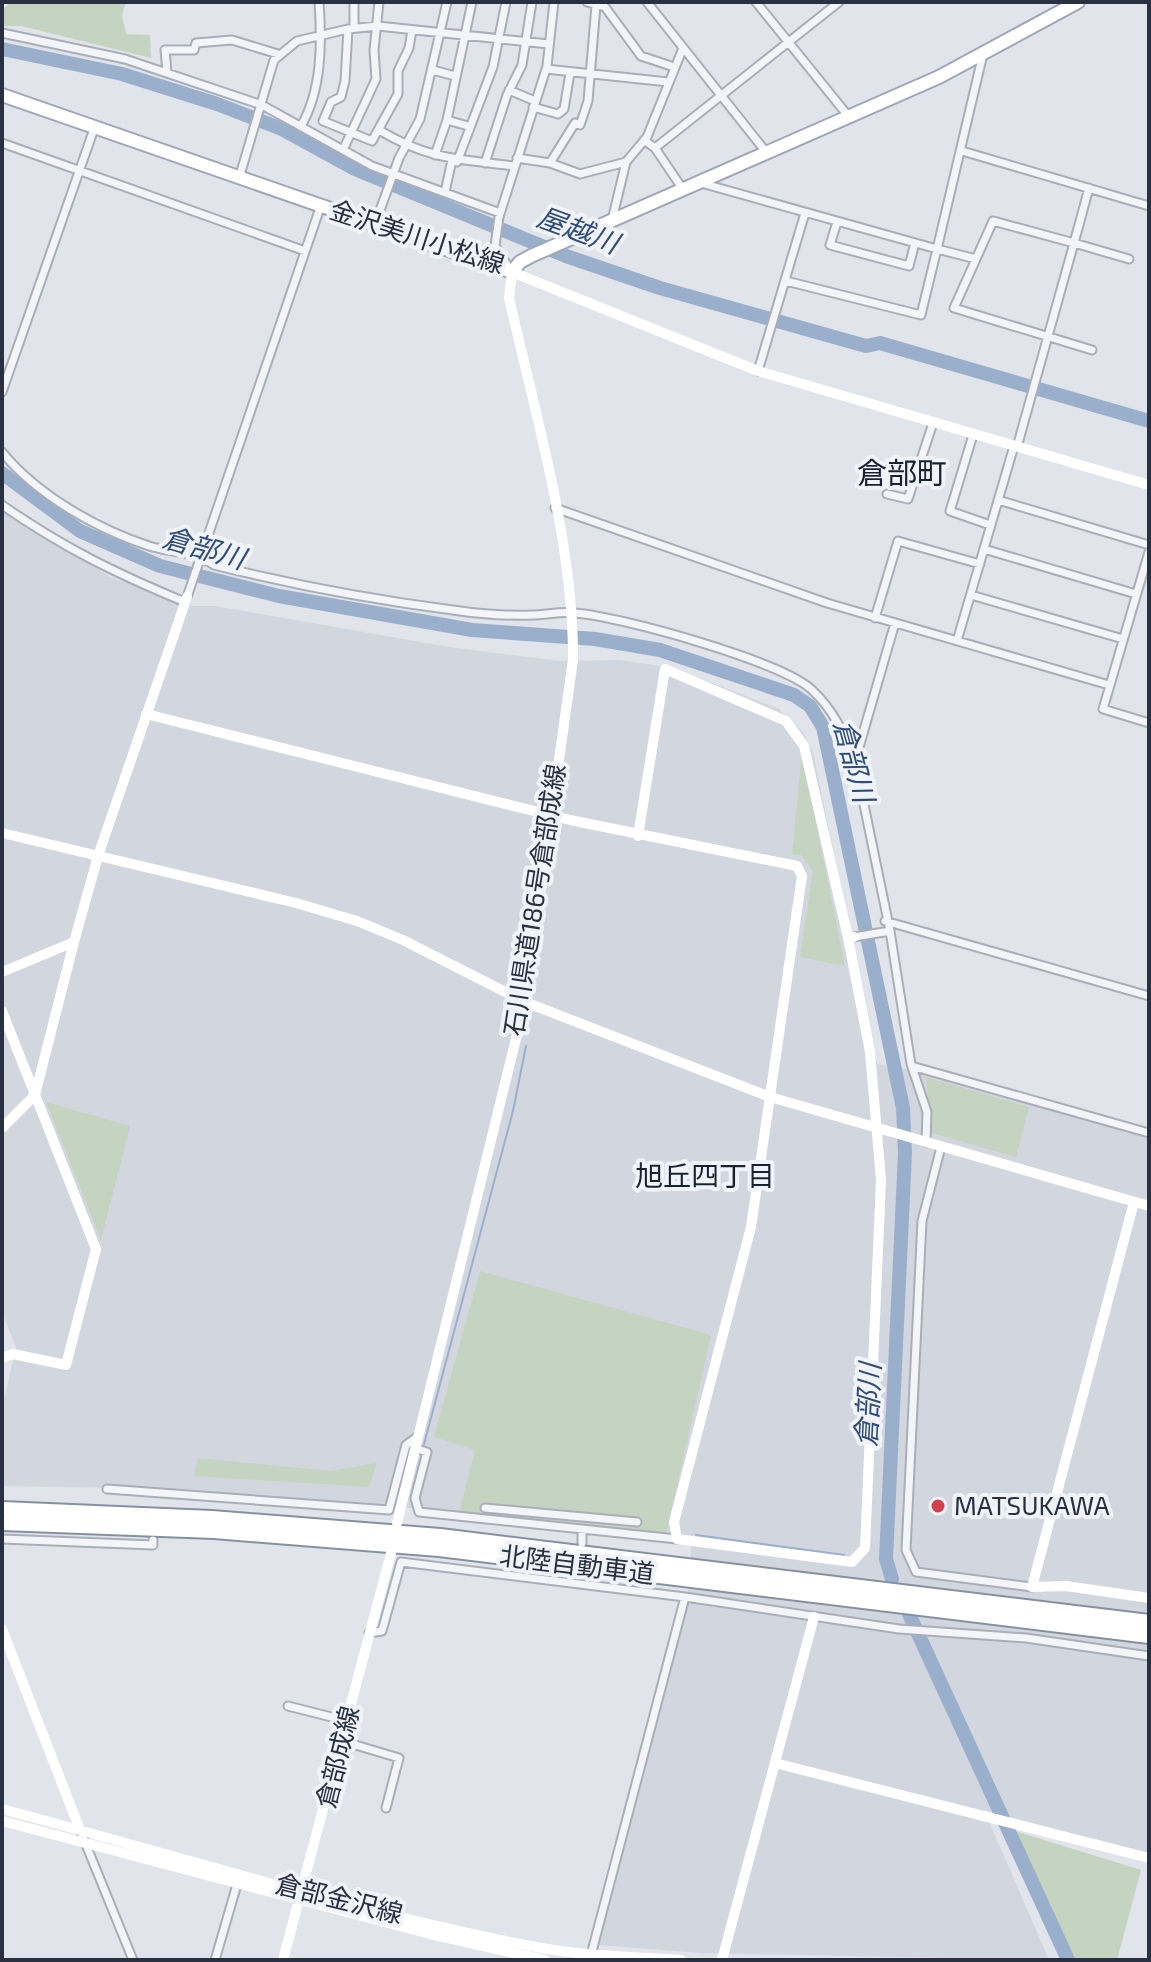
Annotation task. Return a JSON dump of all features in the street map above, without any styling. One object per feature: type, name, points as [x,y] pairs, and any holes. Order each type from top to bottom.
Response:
[{"type":"highway","name":"北陸自動車道","points":[[2,1509],[212,1518],[440,1536],[1149,1622]]},
{"type":"highway","name":"北陸自動車道","points":[[2,1523],[214,1531],[439,1549],[1149,1636]]},
{"type":"main road","name":"金沢美川小松線","points":[[2,95],[240,175],[512,272],[520,262],[531,256],[939,77],[1078,2]]},
{"type":"street","points":[[301,126],[316,90],[319,2]]},
{"type":"street","points":[[354,2],[341,97],[331,102],[323,121],[372,141],[398,94],[398,71],[409,48],[412,30]]},
{"type":"street","points":[[343,150],[376,79],[374,50],[379,2]]},
{"type":"street","points":[[375,224],[405,146],[420,119],[447,2]]},
{"type":"street","points":[[435,155],[447,120],[472,2]]},
{"type":"street","points":[[445,192],[454,161],[493,67],[506,2]]},
{"type":"street","points":[[485,163],[509,90],[522,65],[532,2]]},
{"type":"street","points":[[554,2],[546,69],[499,215],[495,238],[499,255],[512,272],[758,371],[1149,485]]},
{"type":"street","points":[[587,2],[605,7],[641,56],[674,67]]},
{"type":"street","points":[[647,2],[766,152]]},
{"type":"street","points":[[756,2],[849,117]]},
{"type":"street","points":[[655,148],[839,2]]},
{"type":"street","points":[[550,163],[575,123],[580,125],[588,101],[596,5]]},
{"type":"street","points":[[240,175],[262,106],[261,95],[278,54],[297,41],[351,28],[378,26],[466,36],[470,33],[549,44]]},
{"type":"street","points":[[2,33],[125,59],[262,106],[393,175],[445,192],[499,215]]},
{"type":"street","points":[[167,72],[165,50],[194,50],[196,43],[240,41],[278,54]]},
{"type":"street","points":[[612,220],[626,162],[644,140],[683,48]]},
{"type":"street","points":[[786,281],[921,315],[983,54]]},
{"type":"street","points":[[546,69],[588,76],[668,82]]},
{"type":"street","points":[[433,70],[455,76]]},
{"type":"street","points":[[509,90],[558,114],[564,109],[570,73]]},
{"type":"street","points":[[447,120],[468,126]]},
{"type":"street","points":[[2,392],[95,125]]},
{"type":"street","points":[[379,130],[405,146],[454,161],[550,163],[580,174],[626,162]]},
{"type":"street","points":[[644,140],[655,148],[682,188]]},
{"type":"street","points":[[2,143],[305,251]]},
{"type":"street","points":[[962,151],[1149,206]]},
{"type":"street","points":[[698,182],[976,259]]},
{"type":"street","points":[[957,641],[1089,188]]},
{"type":"street","points":[[2,1128],[35,1095],[98,856],[321,205]]},
{"type":"street","points":[[758,371],[805,213]]},
{"type":"street","points":[[1092,350],[954,308],[993,221],[1129,259]]},
{"type":"street","points":[[837,222],[830,245],[909,266],[915,243]]},
{"type":"street","name":"石川県道186号倉部成線","points":[[397,1523],[525,1002],[573,660],[573,614],[554,508],[509,298],[512,272]]},
{"type":"street","points":[[887,494],[908,499],[933,423]]},
{"type":"street","points":[[973,435],[950,511],[990,525]]},
{"type":"street","points":[[2,452],[14,467],[56,499],[118,534],[149,546],[198,557],[214,565],[450,610],[517,615],[573,614],[685,639],[784,672],[809,687],[829,707],[844,732],[855,761],[886,931],[927,1112],[922,1141]]},
{"type":"street","points":[[998,500],[1149,545]]},
{"type":"street","points":[[2,505],[61,546],[100,567],[186,599]]},
{"type":"street","points":[[554,508],[875,618],[1109,685]]},
{"type":"street","points":[[875,618],[898,541],[980,564]]},
{"type":"street","points":[[984,549],[1136,594]]},
{"type":"street","points":[[1149,552],[1103,709],[1149,723]]},
{"type":"street","points":[[971,595],[1123,639]]},
{"type":"street","points":[[855,761],[895,623]]},
{"type":"street","points":[[107,1489],[154,1497],[389,1510],[406,1445],[416,1443],[427,1452],[415,1498],[419,1512],[677,1539],[852,1562],[865,1548],[881,1180],[870,1052],[851,937],[804,746],[786,721],[665,669],[638,836]]},
{"type":"street","points":[[146,714],[638,836],[797,866],[802,876],[751,1227],[674,1522],[677,1539]]},
{"type":"street","points":[[2,833],[296,903],[357,921],[403,940],[525,1002],[770,1097],[1149,1206]]},
{"type":"street","points":[[885,921],[1149,996]]},
{"type":"street","points":[[851,937],[886,931]]},
{"type":"street","points":[[2,972],[74,942]]},
{"type":"street","points":[[2,1011],[96,1249],[66,1365],[13,1354],[2,1358]]},
{"type":"street","points":[[915,1067],[1149,1133]]},
{"type":"street","points":[[941,1147],[922,1221],[906,1550],[916,1572],[1032,1587],[1066,1586],[1122,1601],[1149,1598]]},
{"type":"street","points":[[1032,1587],[1134,1202]]},
{"type":"street","points":[[483,1499],[484,1520]]},
{"type":"street","points":[[485,1508],[637,1522]]},
{"type":"street","points":[[582,1530],[582,1543]]},
{"type":"street","points":[[2,1539],[153,1545],[153,1540]]},
{"type":"street","name":"倉部成線","points":[[283,1960],[391,1553]]},
{"type":"street","points":[[369,1633],[382,1631],[401,1562],[685,1597],[899,1629],[1026,1638],[1149,1656]]},
{"type":"street","points":[[578,1584],[579,1573]]},
{"type":"street","points":[[591,1955],[685,1597]]},
{"type":"street","points":[[722,1960],[817,1605]]},
{"type":"street","points":[[2,1629],[133,1960]]},
{"type":"street","points":[[1111,1650],[1113,1638]]},
{"type":"street","points":[[288,1706],[347,1721]]},
{"type":"street","points":[[342,1741],[399,1758],[386,1808]]},
{"type":"street","points":[[775,1763],[1148,1856]]},
{"type":"street","name":"倉部金沢線","points":[[2,1809],[239,1879]]},
{"type":"street","name":"倉部金沢線","points":[[2,1821],[302,1895],[545,1960]]},
{"type":"street","points":[[215,1960],[239,1879]]},
{"type":"street","name":"倉部金沢線","points":[[302,1895],[537,1947],[591,1955],[681,1960]]},
{"type":"shaded area","points":[[2,511],[110,577],[193,606],[215,606],[449,647],[560,661],[620,660],[674,668],[779,709],[803,732],[813,752],[877,1064],[927,1073],[1149,1137],[1149,1856],[984,1810],[1049,1960],[701,1953],[598,1945],[687,1603],[692,1536],[426,1509],[112,1488],[2,1486],[2,1409],[16,1347],[2,1312]]},
{"type":"green space","points":[[2,2],[126,2],[122,15],[126,34],[150,35],[151,58],[21,26],[2,26]]},
{"type":"green space","points":[[802,752],[845,966],[800,957],[813,870],[801,855],[792,854]]},
{"type":"green space","points":[[926,1077],[1029,1107],[1016,1157],[932,1133]]},
{"type":"green space","points":[[46,1102],[130,1126],[101,1240]]},
{"type":"green space","points":[[480,1271],[711,1335],[666,1535],[459,1513],[475,1450],[434,1437]]},
{"type":"green space","points":[[198,1458],[331,1471],[377,1463],[369,1487],[194,1476]]},
{"type":"green space","points":[[1015,1831],[1141,1870],[1117,1960],[1075,1960]]},
{"type":"waterway","name":"屋越川","points":[[2,49],[122,74],[217,104],[282,129],[355,169],[566,256],[660,288],[866,346],[880,343],[1149,421]]},
{"type":"waterway","name":"倉部川","points":[[2,473],[80,531],[160,566],[279,596],[472,630],[595,639],[660,650],[794,695],[810,706],[823,727],[903,1108],[905,1153],[886,1559],[892,1579]]},
{"type":"waterway","points":[[424,1444],[513,1111],[526,1046]]},
{"type":"waterway","points":[[696,1535],[844,1555]]},
{"type":"waterway","name":"倉部川","points":[[909,1614],[1068,1960]]},
{"type":"place","name":"MATSUKAWA","points":[[938,1506]]},
{"type":"district","name":"倉部町","points":[[902,474]]},
{"type":"district","name":"旭丘四丁目","points":[[705,1176]]}]
